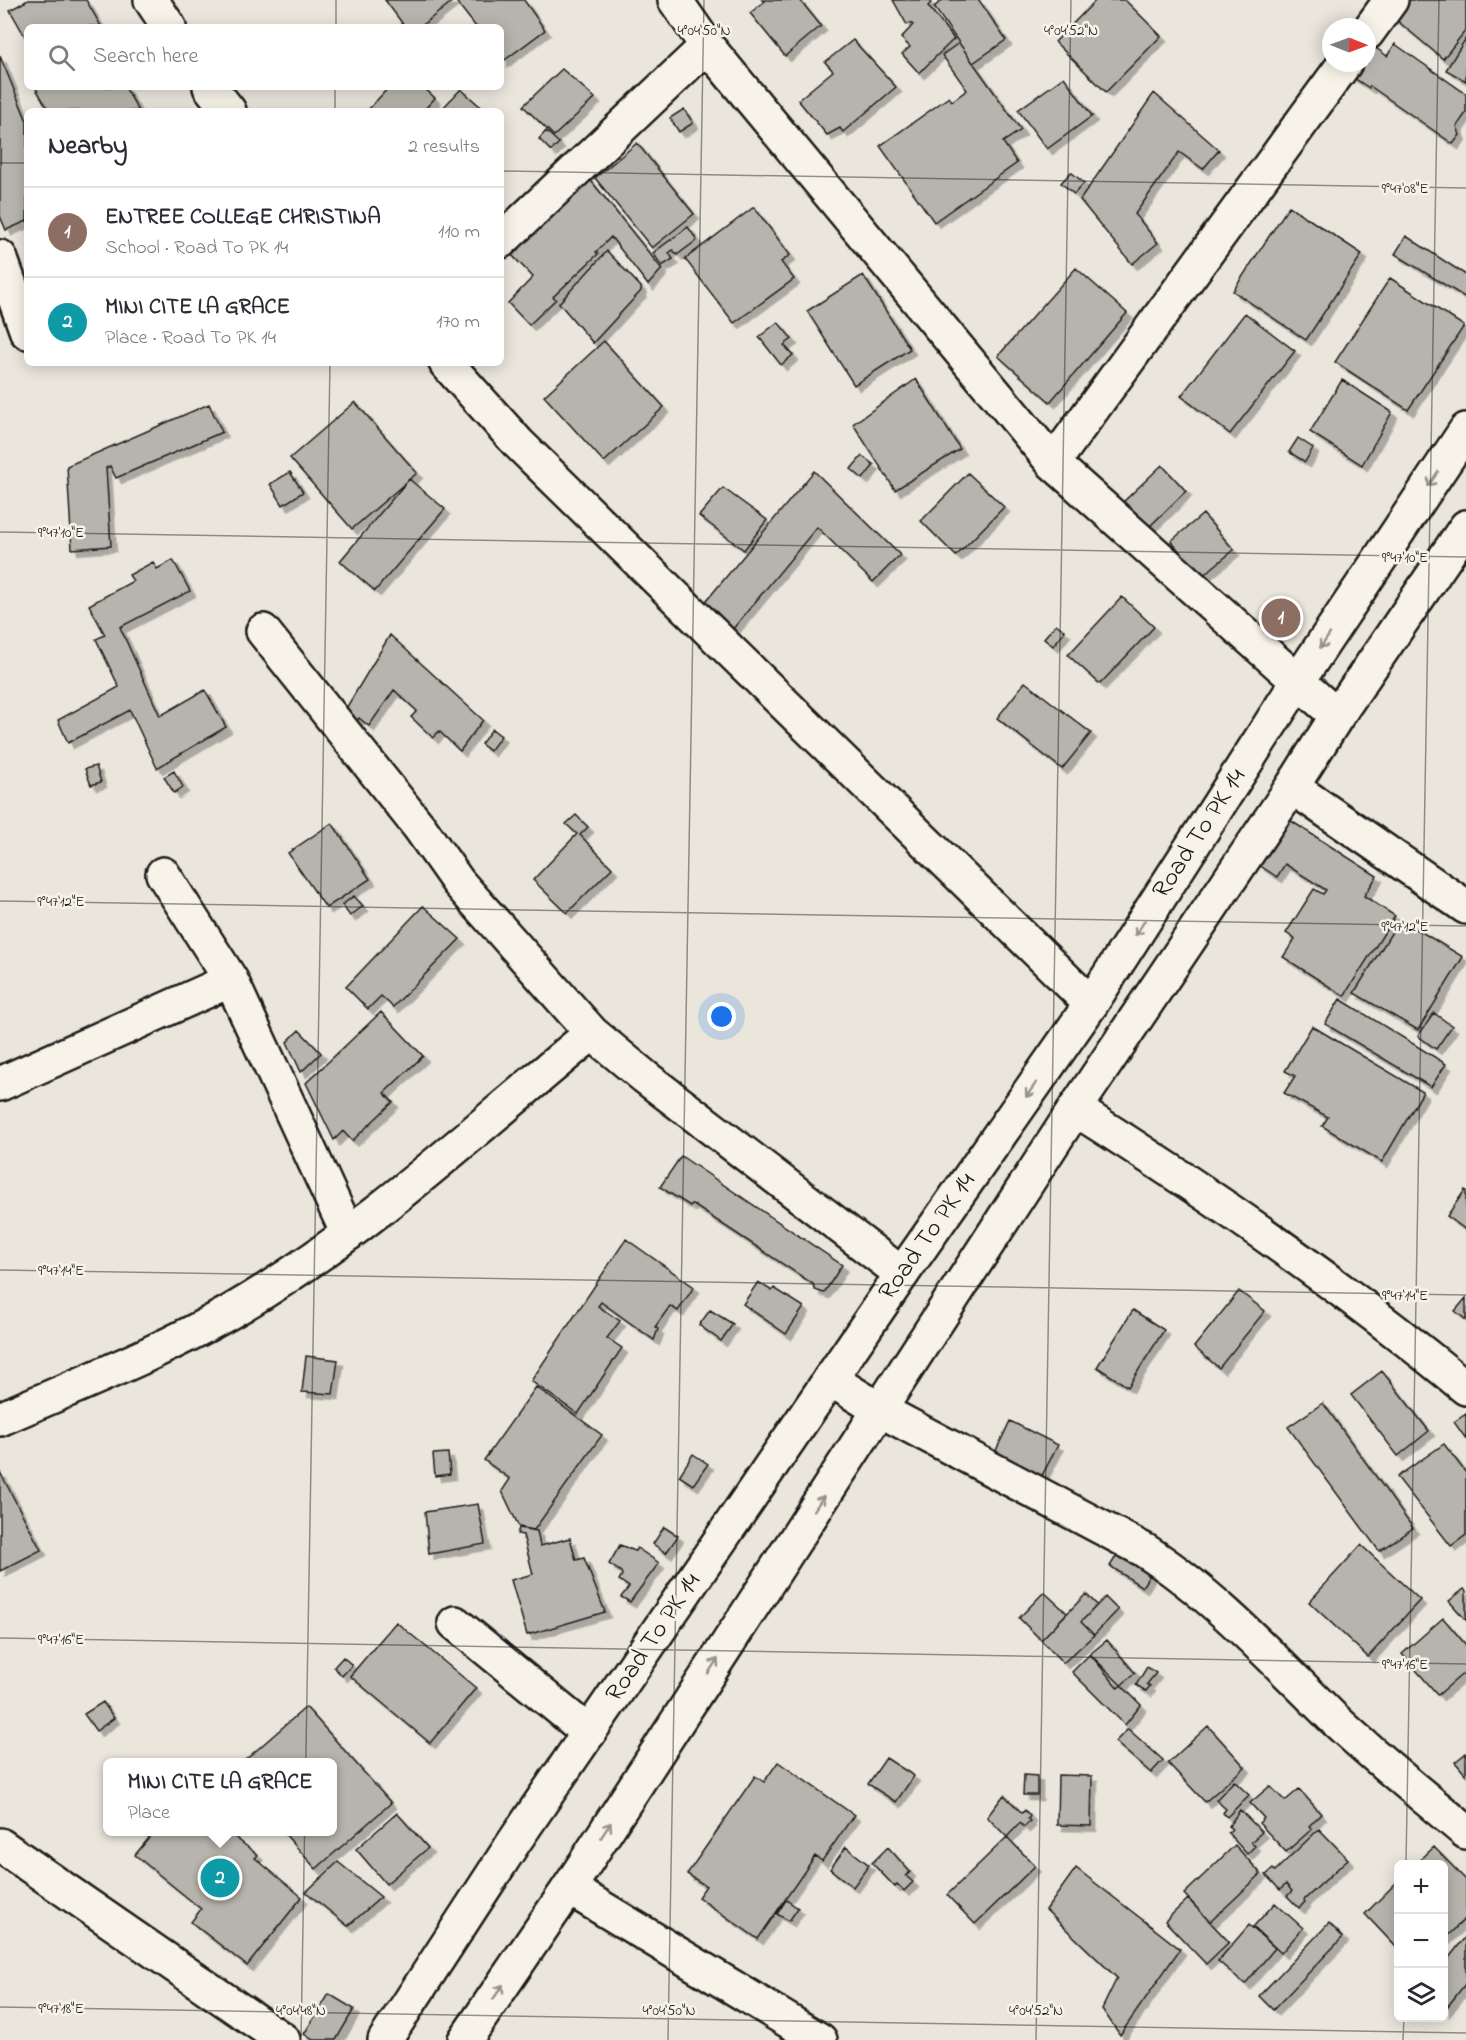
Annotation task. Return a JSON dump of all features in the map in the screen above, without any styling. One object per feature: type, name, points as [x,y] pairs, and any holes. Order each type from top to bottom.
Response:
[{"type":"street","points":[[151,0],[167,24]]},
{"type":"street","points":[[675,0],[707,46],[1053,463],[1336,716]]},
{"type":"street","points":[[1376,21],[1391,0]]},
{"type":"street","points":[[504,238],[707,46]]},
{"type":"street","points":[[1053,463],[1338,72]]},
{"type":"street","points":[[212,90],[227,108]]},
{"type":"street","points":[[0,257],[24,324]]},
{"type":"street","points":[[449,366],[518,443],[1091,1004]]},
{"type":"street","name":"Road To PK 14","points":[[385,2040],[514,1842],[902,1275],[1091,1004],[1298,681],[1466,430]]},
{"type":"street","name":"Road To PK 14","points":[[465,2040],[569,1888],[1075,1109],[1292,787],[1336,716],[1466,527]]},
{"type":"street","points":[[263,631],[420,828],[458,882],[592,1033],[645,1077],[902,1275]]},
{"type":"street","points":[[1292,787],[1466,907]]},
{"type":"street","points":[[163,874],[231,980],[348,1234]]},
{"type":"street","points":[[0,1084],[231,980]]},
{"type":"street","points":[[0,1419],[166,1347],[232,1311],[348,1234],[592,1033]]},
{"type":"street","points":[[1075,1109],[1159,1161],[1289,1252],[1466,1388]]},
{"type":"street","points":[[830,1380],[880,1410],[1165,1563],[1249,1635],[1334,1718],[1466,1832]]},
{"type":"street","points":[[455,1623],[589,1733]]},
{"type":"street","points":[[0,1845],[283,2040]]},
{"type":"street","points":[[569,1888],[820,2040]]},
{"type":"building","points":[[28,0],[86,0],[100,24],[24,24],[24,35],[10,10]]},
{"type":"building","points":[[385,0],[454,0],[424,24],[403,24]]},
{"type":"building","points":[[455,0],[524,0],[545,30],[504,61],[504,24],[474,24]]},
{"type":"building","points":[[762,0],[800,0],[821,26],[785,56],[750,13],[764,2]]},
{"type":"building","points":[[893,0],[929,0],[931,3],[928,6],[954,39],[919,73],[902,54],[910,47],[901,38],[913,25],[910,23],[907,25]]},
{"type":"building","points":[[943,0],[979,0],[1006,40],[973,63],[934,7]]},
{"type":"building","points":[[1096,0],[1125,0],[1161,36],[1106,92],[1055,42]]},
{"type":"building","points":[[1401,0],[1466,0],[1466,30],[1443,59],[1389,14]]},
{"type":"building","points":[[1466,38],[1466,81],[1446,70]]},
{"type":"building","points":[[853,40],[896,87],[843,132],[840,128],[827,135],[798,100],[833,71],[825,62]]},
{"type":"building","points":[[959,43],[1021,130],[1003,142],[1017,163],[934,222],[880,146],[949,97],[952,101],[967,90],[942,55]]},
{"type":"building","points":[[1395,44],[1466,94],[1466,113],[1457,126],[1460,135],[1453,144],[1370,86],[1369,88],[1351,76],[1354,72],[1376,72],[1376,48],[1387,56]]},
{"type":"building","points":[[0,56],[24,114],[24,222],[6,230],[0,216]]},
{"type":"building","points":[[562,69],[595,98],[554,136],[523,106]]},
{"type":"building","points":[[1064,77],[1092,116],[1047,149],[1018,110]]},
{"type":"building","points":[[37,90],[127,90],[137,108],[47,108]]},
{"type":"building","points":[[386,90],[426,90],[435,98],[426,108],[370,108]]},
{"type":"building","points":[[462,90],[482,108],[443,108]]},
{"type":"building","points":[[1154,93],[1219,150],[1203,169],[1179,152],[1135,214],[1158,243],[1132,264],[1080,200]]},
{"type":"building","points":[[684,109],[693,123],[679,132],[670,118]]},
{"type":"building","points":[[546,131],[559,143],[551,151],[539,139]]},
{"type":"building","points":[[637,143],[694,214],[652,248],[595,178]]},
{"type":"building","points":[[1071,172],[1084,183],[1074,194],[1061,183]]},
{"type":"building","points":[[588,177],[662,269],[648,285],[611,237],[596,252],[598,254],[553,297],[556,299],[529,325],[508,303],[533,277],[509,252]]},
{"type":"building","points":[[1289,206],[1362,254],[1306,340],[1233,291]]},
{"type":"building","points":[[754,207],[790,255],[781,262],[794,279],[734,323],[685,259]]},
{"type":"building","points":[[688,227],[697,240],[677,255],[673,250],[669,253],[673,259],[662,266],[653,253]]},
{"type":"building","points":[[1406,236],[1466,275],[1466,298],[1395,254]]},
{"type":"building","points":[[607,251],[641,287],[641,291],[593,343],[559,303]]},
{"type":"building","points":[[1076,268],[1127,313],[1050,402],[998,356]]},
{"type":"building","points":[[863,275],[910,349],[854,385],[807,311]]},
{"type":"building","points":[[1390,278],[1464,326],[1408,410],[1335,362]]},
{"type":"building","points":[[1245,313],[1295,351],[1230,434],[1181,396]]},
{"type":"building","points":[[778,322],[792,339],[784,345],[793,355],[781,365],[759,337]]},
{"type":"building","points":[[604,341],[664,407],[604,462],[544,396]]},
{"type":"building","points":[[916,379],[960,449],[895,490],[853,424]]},
{"type":"building","points":[[1342,380],[1392,412],[1362,465],[1310,432]]},
{"type":"building","points":[[355,402],[417,473],[352,529],[290,458]]},
{"type":"building","points":[[209,404],[222,432],[116,478],[110,466],[106,468],[111,546],[72,549],[67,466]]},
{"type":"building","points":[[1298,438],[1313,448],[1305,462],[1289,452]]},
{"type":"building","points":[[862,456],[874,465],[863,479],[851,469]]},
{"type":"building","points":[[1162,465],[1186,491],[1149,527],[1121,504]]},
{"type":"building","points":[[814,471],[900,555],[873,582],[817,527],[732,630],[702,606]]},
{"type":"building","points":[[290,472],[303,492],[283,505],[270,484]]},
{"type":"building","points":[[968,473],[1004,507],[956,556],[921,521]]},
{"type":"building","points":[[409,479],[445,509],[375,591],[340,561]]},
{"type":"building","points":[[723,488],[767,520],[744,550],[699,516]]},
{"type":"building","points":[[1203,514],[1234,550],[1201,577],[1171,541]]},
{"type":"building","points":[[173,560],[190,591],[120,627],[160,716],[205,690],[226,727],[157,768],[130,710],[68,743],[58,720],[119,687],[96,639],[105,635],[89,605],[133,581],[129,575],[153,562],[157,569]]},
{"type":"building","points":[[1122,597],[1154,627],[1100,684],[1068,655]]},
{"type":"building","points":[[1056,624],[1065,631],[1053,646],[1044,638]]},
{"type":"building","points":[[390,635],[483,720],[460,751],[439,731],[433,738],[411,717],[417,711],[394,690],[369,726],[359,718],[355,723],[347,718],[350,714],[345,710]]},
{"type":"building","points":[[1025,682],[1091,733],[1062,769],[997,718]]},
{"type":"building","points":[[492,729],[501,736],[490,751],[481,744]]},
{"type":"building","points":[[96,766],[101,782],[91,785],[85,769]]},
{"type":"building","points":[[174,771],[183,787],[174,793],[164,777]]},
{"type":"building","points":[[576,815],[588,827],[580,835],[612,868],[567,913],[533,880],[577,834],[566,824]]},
{"type":"building","points":[[1288,819],[1377,876],[1364,896],[1395,916],[1344,996],[1283,957],[1295,939],[1286,933],[1314,889],[1323,894],[1326,890],[1285,864],[1277,877],[1259,865]]},
{"type":"building","points":[[332,823],[370,879],[326,908],[288,853]]},
{"type":"building","points":[[354,896],[363,906],[350,916],[342,905]]},
{"type":"building","points":[[423,906],[460,939],[393,1007],[381,996],[368,1009],[346,987]]},
{"type":"building","points":[[1400,919],[1463,957],[1418,1030],[1354,993]]},
{"type":"building","points":[[1340,999],[1446,1064],[1431,1087],[1325,1024]]},
{"type":"building","points":[[381,1012],[423,1056],[384,1093],[393,1102],[352,1141],[343,1131],[334,1140],[306,1083]]},
{"type":"building","points":[[1434,1013],[1452,1026],[1436,1049],[1418,1036]]},
{"type":"building","points":[[1312,1026],[1423,1092],[1382,1162],[1322,1126],[1328,1117],[1284,1093],[1295,1076],[1285,1071]]},
{"type":"building","points":[[299,1030],[321,1053],[301,1072],[287,1042]]},
{"type":"building","points":[[681,1156],[842,1265],[824,1293],[815,1290],[813,1284],[692,1204],[690,1206],[660,1187]]},
{"type":"building","points":[[1466,1191],[1466,1230],[1447,1216]]},
{"type":"building","points":[[626,1239],[694,1287],[678,1311],[670,1306],[655,1327],[658,1329],[654,1340],[601,1302],[598,1306],[620,1321],[607,1338],[622,1348],[578,1414],[531,1381]]},
{"type":"building","points":[[758,1282],[772,1291],[774,1288],[804,1307],[786,1334],[743,1304]]},
{"type":"building","points":[[1239,1291],[1265,1311],[1219,1368],[1194,1347]]},
{"type":"building","points":[[1466,1298],[1466,1320],[1455,1311]]},
{"type":"building","points":[[710,1310],[733,1324],[721,1341],[699,1325]]},
{"type":"building","points":[[1133,1310],[1164,1330],[1128,1387],[1097,1367]]},
{"type":"building","points":[[306,1356],[338,1360],[333,1394],[302,1392]]},
{"type":"building","points":[[1382,1371],[1429,1431],[1398,1456],[1351,1395]]},
{"type":"building","points":[[536,1387],[602,1435],[534,1530],[519,1527],[502,1491],[510,1479],[484,1460]]},
{"type":"building","points":[[1323,1403],[1413,1528],[1379,1551],[1288,1427]]},
{"type":"building","points":[[1466,1414],[1466,1439],[1454,1422]]},
{"type":"building","points":[[1010,1421],[1058,1445],[1039,1481],[992,1459]]},
{"type":"building","points":[[1444,1444],[1466,1473],[1466,1535],[1451,1546],[1397,1477]]},
{"type":"building","points":[[448,1453],[450,1474],[435,1476],[433,1454]]},
{"type":"building","points":[[693,1454],[708,1464],[693,1485],[679,1476]]},
{"type":"building","points":[[0,1472],[41,1550],[0,1571]]},
{"type":"building","points":[[478,1504],[485,1544],[429,1554],[425,1512]]},
{"type":"building","points":[[664,1527],[678,1536],[666,1553],[653,1544]]},
{"type":"building","points":[[519,1528],[537,1531],[540,1546],[570,1538],[576,1560],[584,1558],[605,1612],[527,1635],[511,1580],[533,1574],[523,1535],[517,1534]]},
{"type":"building","points":[[620,1545],[635,1551],[637,1548],[659,1563],[630,1602],[621,1597],[629,1587],[619,1580],[621,1572],[609,1564]]},
{"type":"building","points":[[1361,1545],[1420,1600],[1368,1657],[1309,1602]]},
{"type":"building","points":[[1121,1549],[1153,1570],[1142,1587],[1110,1566]]},
{"type":"building","points":[[1464,1589],[1466,1591],[1466,1620],[1449,1601]]},
{"type":"building","points":[[1044,1592],[1067,1613],[1041,1640],[1019,1618]]},
{"type":"building","points":[[1086,1594],[1097,1605],[1081,1622],[1094,1635],[1063,1663],[1041,1640]]},
{"type":"building","points":[[1105,1597],[1118,1610],[1094,1635],[1081,1622]]},
{"type":"building","points":[[1443,1618],[1466,1645],[1466,1671],[1438,1695],[1402,1654]]},
{"type":"building","points":[[396,1622],[476,1688],[430,1743],[350,1676]]},
{"type":"building","points":[[1107,1640],[1135,1673],[1118,1688],[1090,1654]]},
{"type":"building","points":[[1090,1654],[1141,1705],[1125,1725],[1072,1672]]},
{"type":"building","points":[[343,1657],[352,1665],[342,1676],[334,1667]]},
{"type":"building","points":[[1147,1667],[1156,1673],[1147,1684],[1150,1686],[1146,1691],[1136,1685]]},
{"type":"building","points":[[103,1702],[114,1718],[96,1731],[84,1714]]},
{"type":"building","points":[[306,1707],[391,1803],[316,1869],[287,1836],[337,1836],[337,1758],[248,1758]]},
{"type":"building","points":[[1208,1726],[1245,1767],[1205,1802],[1168,1763]]},
{"type":"building","points":[[1128,1729],[1163,1760],[1151,1773],[1115,1742]]},
{"type":"building","points":[[1466,1753],[1466,1775],[1455,1762]]},
{"type":"building","points":[[886,1758],[914,1776],[896,1802],[868,1784]]},
{"type":"building","points":[[778,1762],[854,1815],[822,1861],[815,1856],[758,1939],[698,1897],[706,1886],[687,1874],[755,1776],[764,1782]]},
{"type":"building","points":[[1024,1775],[1037,1776],[1037,1795],[1023,1795]]},
{"type":"building","points":[[1058,1775],[1092,1776],[1091,1826],[1057,1825]]},
{"type":"building","points":[[1234,1781],[1249,1795],[1227,1817],[1223,1813],[1226,1809],[1216,1800]]},
{"type":"building","points":[[1270,1786],[1285,1801],[1299,1789],[1321,1814],[1309,1826],[1312,1829],[1286,1852],[1259,1823],[1264,1818],[1250,1803]]},
{"type":"building","points":[[1004,1795],[1022,1813],[1025,1810],[1030,1816],[1028,1819],[1030,1821],[1024,1827],[1020,1823],[1007,1837],[987,1817]]},
{"type":"building","points":[[1240,1810],[1262,1832],[1251,1842],[1255,1846],[1247,1854],[1228,1833],[1232,1829],[1229,1826]]},
{"type":"building","points":[[397,1813],[428,1848],[386,1884],[356,1849]]},
{"type":"building","points":[[1319,1829],[1348,1859],[1304,1900],[1305,1902],[1299,1908],[1287,1896],[1292,1891],[1286,1884],[1280,1890],[1266,1875],[1273,1869],[1275,1871]]},
{"type":"building","points":[[151,1836],[233,1836],[258,1855],[255,1858],[302,1897],[247,1966],[191,1922],[201,1909],[135,1855]]},
{"type":"building","points":[[1007,1837],[1035,1866],[975,1924],[947,1895]]},
{"type":"building","points":[[1235,1845],[1261,1874],[1210,1922],[1184,1894]]},
{"type":"building","points":[[846,1847],[869,1865],[853,1887],[830,1869]]},
{"type":"building","points":[[888,1847],[910,1872],[906,1876],[913,1882],[904,1891],[897,1884],[895,1887],[872,1863]]},
{"type":"building","points":[[1434,1847],[1447,1860],[1420,1860]]},
{"type":"building","points":[[1448,1861],[1466,1880],[1466,1918],[1448,1935]]},
{"type":"building","points":[[338,1862],[381,1897],[348,1926],[306,1892]]},
{"type":"building","points":[[1076,1868],[1180,1949],[1120,2035],[1102,2009],[1117,1978],[1046,1910]]},
{"type":"building","points":[[1394,1885],[1394,1945],[1365,1914]]},
{"type":"building","points":[[1188,1899],[1229,1942],[1206,1964],[1165,1921]]},
{"type":"building","points":[[786,1900],[798,1908],[789,1921],[777,1914]]},
{"type":"building","points":[[1275,1903],[1303,1928],[1281,1953],[1253,1927]]},
{"type":"building","points":[[1329,1923],[1343,1937],[1273,2010],[1259,1996]]},
{"type":"building","points":[[1249,1925],[1275,1948],[1245,1984],[1218,1961]]},
{"type":"building","points":[[1466,1936],[1466,1983],[1448,2006],[1448,1968],[1448,1959]]},
{"type":"building","points":[[329,1994],[354,2009],[336,2040],[313,2040],[304,2034]]},
{"type":"place","name":"ENTREE COLLEGE CHRISTINA","points":[[1281,618]]},
{"type":"place","name":"MINI CITE LA GRACE","points":[[220,1878]]}]
